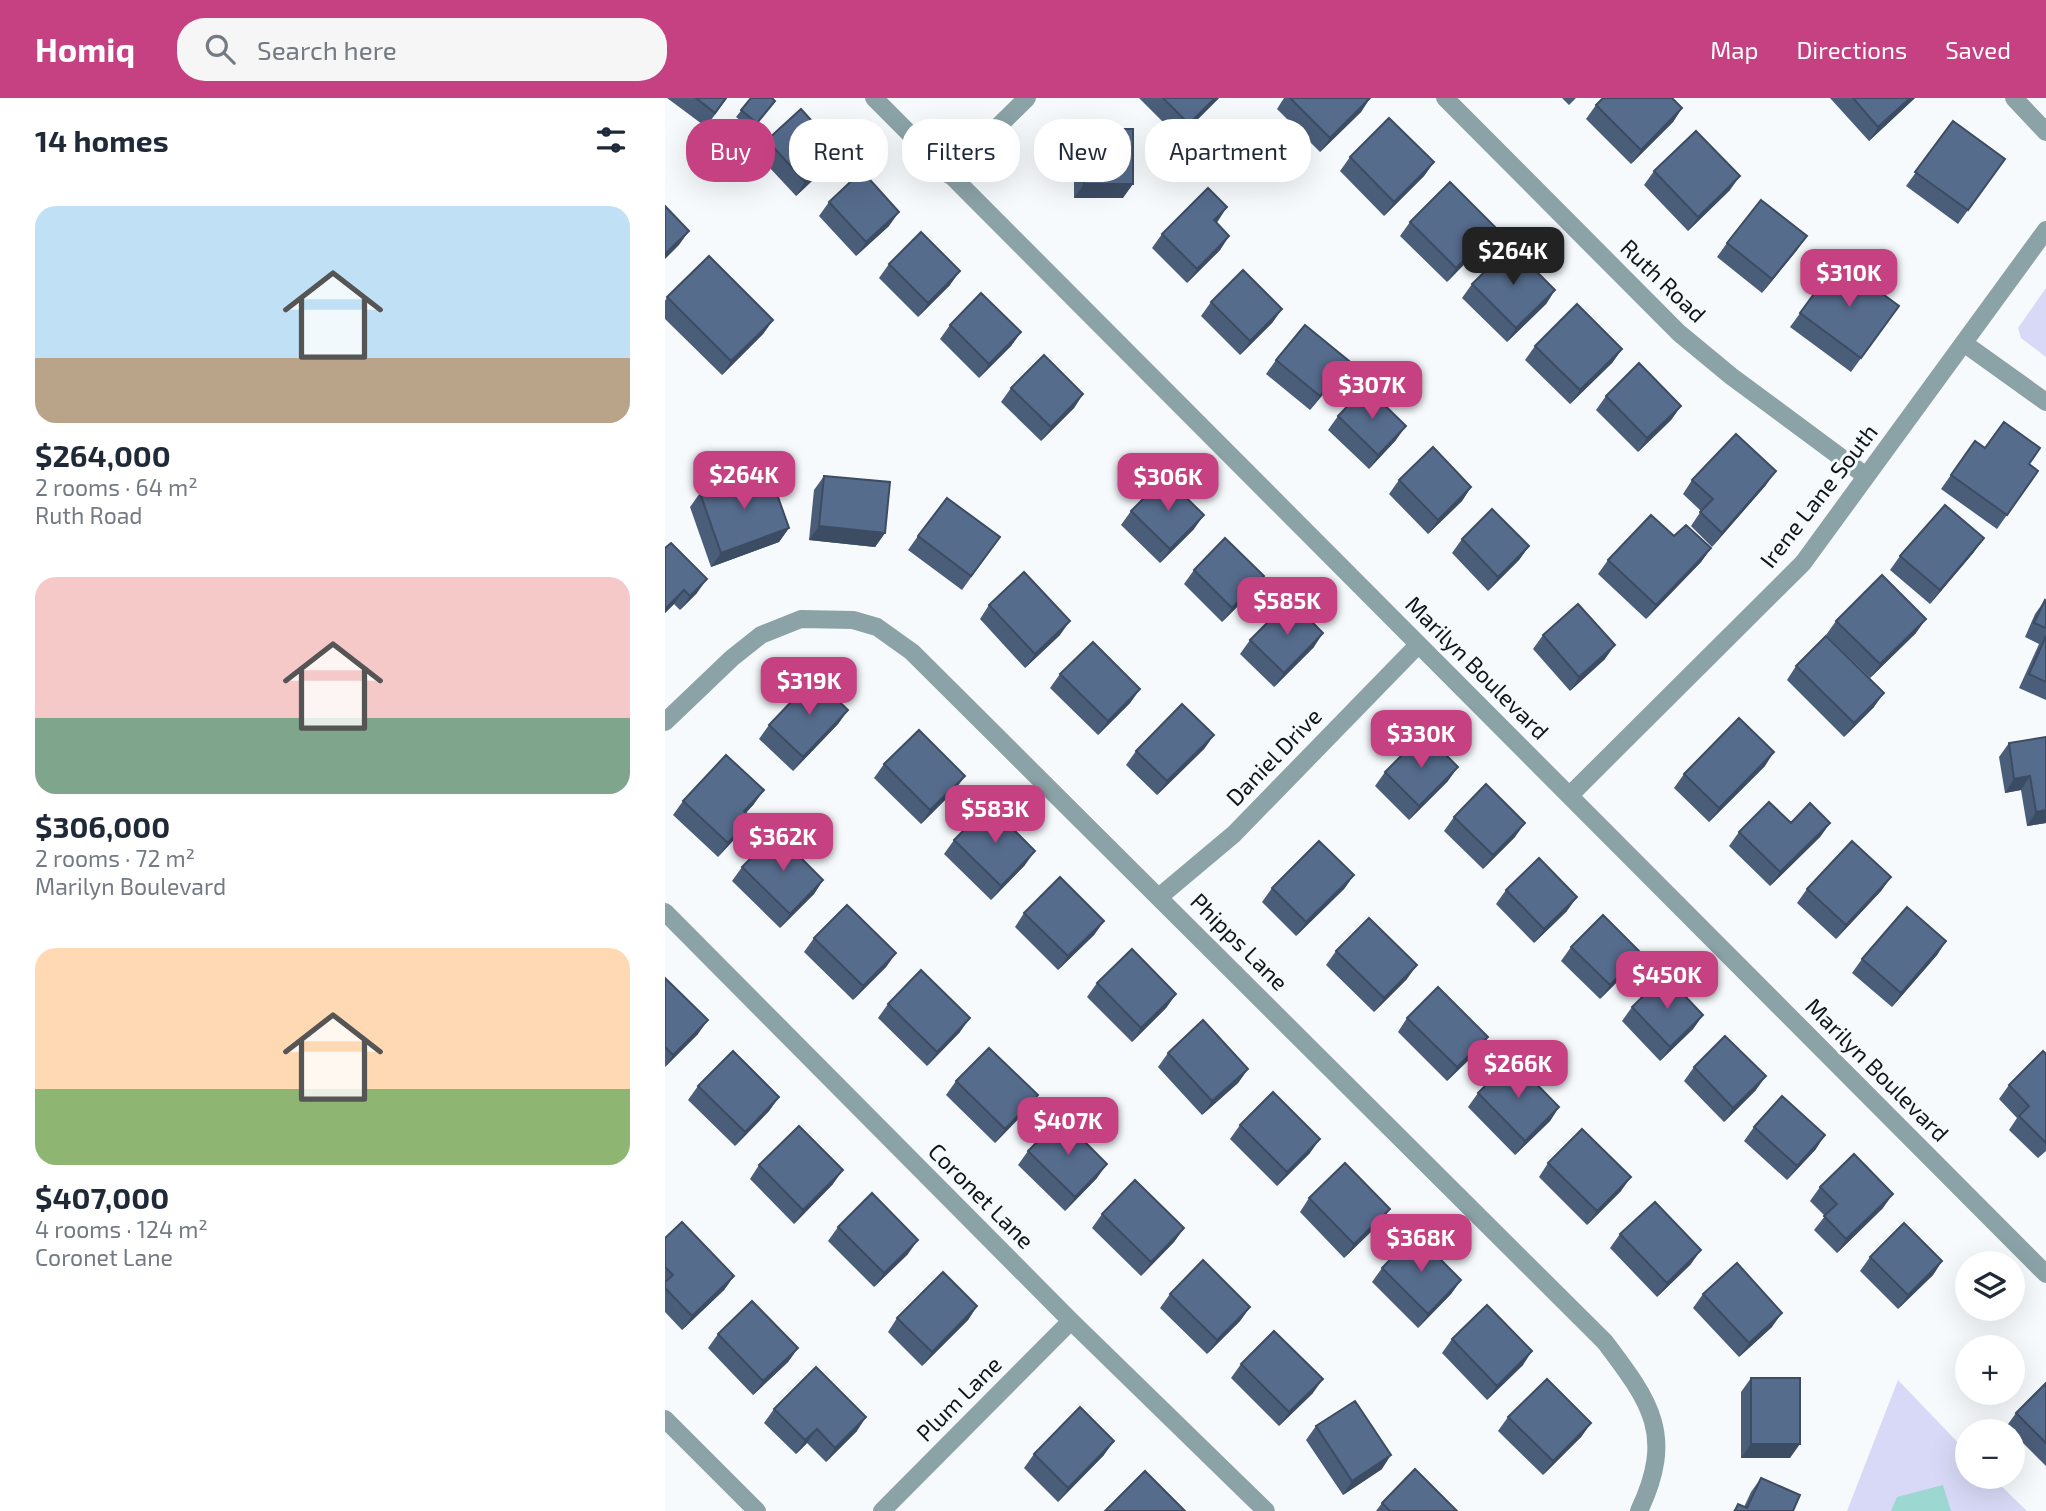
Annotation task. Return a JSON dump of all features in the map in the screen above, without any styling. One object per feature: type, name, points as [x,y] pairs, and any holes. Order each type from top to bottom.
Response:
[{"type":"street","name":"Marilyn Boulevard","points":[[874,98],[902,127]]},
{"type":"street","points":[[1006,119],[1027,98]]},
{"type":"street","name":"Ruth Road","points":[[1445,98],[1679,333],[1731,376],[1866,477]]},
{"type":"street","points":[[2014,98],[2046,132]]},
{"type":"street","name":"Marilyn Boulevard","points":[[956,182],[2046,1274]]},
{"type":"street","name":"Irene Lane South","points":[[1570,795],[1803,564],[2046,230]]},
{"type":"street","points":[[1965,344],[2046,402]]},
{"type":"street","name":"Phipps Lane","points":[[665,722],[731,658],[761,635],[801,620],[853,620],[877,627],[912,652],[1605,1342],[1640,1390],[1656,1430],[1657,1459],[1653,1482],[1639,1511]]},
{"type":"street","name":"Daniel Drive","points":[[1159,897],[1234,834],[1418,645]]},
{"type":"street","name":"Coronet Lane","points":[[665,912],[1071,1321],[1266,1511]]},
{"type":"street","name":"Plum Lane","points":[[882,1511],[1071,1321]]},
{"type":"street","points":[[665,1419],[757,1511]]},
{"type":"shaded area","points":[[2046,288],[2046,357],[2021,338],[2018,328]]},
{"type":"shaded area","points":[[1898,1380],[1955,1439],[1955,1489],[2004,1489],[2027,1511],[1847,1511]]},
{"type":"shaded area","points":[[1943,1485],[1951,1511],[1891,1511],[1897,1497]]},
{"type":"building","points":[[696,98],[726,98],[715,113]]},
{"type":"building","points":[[751,98],[772,98],[775,101],[760,119],[752,119],[741,110]]},
{"type":"building","points":[[1163,98],[1215,98],[1194,119],[1184,119]]},
{"type":"building","points":[[1290,98],[1370,98],[1330,138]]},
{"type":"building","points":[[1603,98],[1672,98],[1682,108],[1641,150],[1596,105]]},
{"type":"building","points":[[1853,98],[1910,98],[1878,127]]},
{"type":"building","points":[[801,109],[810,119],[790,119]]},
{"type":"building","points":[[1389,118],[1434,162],[1394,202],[1350,157]]},
{"type":"building","points":[[789,120],[789,164],[775,149],[775,133]]},
{"type":"building","points":[[1953,121],[2005,159],[1968,210],[1915,172]]},
{"type":"building","points":[[1133,129],[1133,184],[1084,184],[1131,182]]},
{"type":"building","points":[[1696,131],[1740,176],[1698,217],[1654,171]]},
{"type":"building","points":[[850,182],[872,182],[899,212],[866,242],[829,202]]},
{"type":"building","points":[[1450,182],[1496,228],[1456,268],[1410,222]]},
{"type":"building","points":[[1208,188],[1227,207],[1214,220],[1229,236],[1197,269],[1162,234]]},
{"type":"building","points":[[1761,200],[1807,236],[1772,279],[1727,243]]},
{"type":"building","points":[[665,206],[689,231],[665,254]]},
{"type":"building","points":[[921,232],[960,271],[928,303],[889,264]]},
{"type":"building","points":[[1511,246],[1555,290],[1516,328],[1472,284]]},
{"type":"building","points":[[709,256],[773,320],[731,361],[667,297]]},
{"type":"building","points":[[1838,261],[1899,306],[1861,358],[1800,313]]},
{"type":"building","points":[[1243,270],[1282,309],[1250,341],[1211,302]]},
{"type":"building","points":[[981,293],[1021,332],[989,364],[950,325]]},
{"type":"building","points":[[1577,304],[1622,349],[1580,390],[1535,346]]},
{"type":"building","points":[[1305,325],[1349,361],[1320,396],[1276,360]]},
{"type":"building","points":[[1044,355],[1083,394],[1051,427],[1011,388]]},
{"type":"building","points":[[1639,363],[1681,406],[1647,438],[1606,396]]},
{"type":"building","points":[[1366,387],[1406,426],[1378,455],[1338,416]]},
{"type":"building","points":[[2004,422],[2040,448],[2029,464],[2038,471],[2007,515],[1951,475],[1975,441],[1985,448]]},
{"type":"building","points":[[1736,434],[1776,471],[1722,533],[1700,512],[1713,499],[1692,480]]},
{"type":"building","points":[[1433,447],[1471,487],[1438,520],[1399,480]]},
{"type":"building","points":[[768,469],[789,528],[721,553],[700,493]]},
{"type":"building","points":[[824,476],[890,482],[885,533],[819,526]]},
{"type":"building","points":[[1165,477],[1204,515],[1170,549],[1131,511]]},
{"type":"building","points":[[947,498],[1000,537],[971,576],[918,536]]},
{"type":"building","points":[[1945,505],[1984,538],[1940,590],[1900,556]]},
{"type":"building","points":[[1492,509],[1529,546],[1498,577],[1462,539]]},
{"type":"building","points":[[1651,515],[1674,536],[1686,525],[1711,548],[1656,605],[1608,560]]},
{"type":"building","points":[[1225,538],[1264,576],[1232,608],[1194,570]]},
{"type":"building","points":[[671,543],[707,579],[690,596],[684,590],[665,609],[665,548]]},
{"type":"building","points":[[1024,572],[1070,621],[1035,654],[989,605]]},
{"type":"building","points":[[1882,575],[1926,619],[1880,664],[1836,621]]},
{"type":"building","points":[[1290,600],[1323,633],[1284,673],[1250,640]]},
{"type":"building","points":[[2046,601],[2046,628],[2034,623]]},
{"type":"building","points":[[1578,604],[1615,645],[1579,677],[1543,635]]},
{"type":"building","points":[[1826,636],[1884,693],[1854,723],[1796,666]]},
{"type":"building","points":[[2046,636],[2046,682],[2029,674]]},
{"type":"building","points":[[1093,642],[1140,689],[1108,721],[1060,674]]},
{"type":"building","points":[[814,678],[848,710],[803,757],[769,725]]},
{"type":"building","points":[[1182,704],[1214,735],[1167,781],[1136,751]]},
{"type":"building","points":[[1739,718],[1774,752],[1719,808],[1684,774]]},
{"type":"building","points":[[919,730],[965,776],[930,810],[884,764]]},
{"type":"building","points":[[1424,733],[1458,767],[1419,806],[1385,772]]},
{"type":"building","points":[[2046,737],[2046,810],[2036,812],[2030,776],[2014,779],[2009,743]]},
{"type":"building","points":[[726,755],[764,790],[744,811],[751,818],[728,843],[683,801]]},
{"type":"building","points":[[1486,784],[1525,823],[1493,855],[1454,817]]},
{"type":"building","points":[[1769,802],[1791,823],[1810,803],[1830,823],[1780,872],[1739,832]]},
{"type":"building","points":[[989,805],[1035,851],[1001,886],[954,840]]},
{"type":"building","points":[[776,833],[823,880],[790,914],[742,867]]},
{"type":"building","points":[[1319,841],[1354,875],[1306,922],[1272,888]]},
{"type":"building","points":[[1852,841],[1891,877],[1846,925],[1807,889]]},
{"type":"building","points":[[1539,858],[1577,897],[1544,929],[1506,890]]},
{"type":"building","points":[[1060,877],[1104,921],[1068,956],[1024,913]]},
{"type":"building","points":[[847,905],[896,953],[863,986],[814,938]]},
{"type":"building","points":[[1907,907],[1946,941],[1901,993],[1862,959]]},
{"type":"building","points":[[1603,915],[1641,953],[1610,985],[1571,947]]},
{"type":"building","points":[[1369,918],[1417,965],[1384,998],[1336,951]]},
{"type":"building","points":[[1132,949],[1176,994],[1141,1028],[1097,983]]},
{"type":"building","points":[[921,970],[970,1018],[937,1052],[888,1004]]},
{"type":"building","points":[[1665,975],[1703,1015],[1670,1047],[1632,1007]]},
{"type":"building","points":[[665,978],[708,1020],[673,1055],[665,1047]]},
{"type":"building","points":[[1438,987],[1488,1037],[1457,1067],[1407,1018]]},
{"type":"building","points":[[1203,1020],[1248,1069],[1212,1101],[1168,1053]]},
{"type":"building","points":[[1725,1036],[1766,1076],[1733,1108],[1694,1067]]},
{"type":"building","points":[[989,1048],[1038,1095],[1005,1129],[956,1081]]},
{"type":"building","points":[[733,1051],[779,1097],[745,1132],[698,1086]]},
{"type":"building","points":[[2043,1051],[2046,1054],[2046,1143],[2019,1116],[2029,1106],[2009,1085]]},
{"type":"building","points":[[1512,1059],[1559,1107],[1525,1141],[1478,1093]]},
{"type":"building","points":[[1273,1092],[1320,1139],[1287,1172],[1240,1125]]},
{"type":"building","points":[[1782,1096],[1825,1135],[1797,1166],[1754,1127]]},
{"type":"building","points":[[1061,1118],[1107,1164],[1075,1197],[1028,1151]]},
{"type":"building","points":[[799,1126],[843,1170],[803,1210],[759,1165]]},
{"type":"building","points":[[1582,1129],[1631,1177],[1597,1211],[1548,1163]]},
{"type":"building","points":[[1854,1154],[1893,1194],[1846,1239],[1824,1216],[1837,1204],[1820,1187]]},
{"type":"building","points":[[1345,1163],[1390,1209],[1354,1244],[1309,1198]]},
{"type":"building","points":[[1135,1180],[1184,1228],[1151,1262],[1102,1214]]},
{"type":"building","points":[[872,1193],[918,1240],[884,1273],[838,1227]]},
{"type":"building","points":[[1655,1202],[1701,1250],[1667,1283],[1620,1234]]},
{"type":"building","points":[[682,1222],[734,1276],[692,1316],[665,1288],[665,1282],[673,1275],[665,1267],[665,1238]]},
{"type":"building","points":[[1904,1223],[1942,1261],[1908,1295],[1870,1257]]},
{"type":"building","points":[[1415,1234],[1461,1280],[1428,1314],[1382,1268]]},
{"type":"building","points":[[1203,1260],[1250,1307],[1217,1340],[1170,1294]]},
{"type":"building","points":[[1737,1263],[1782,1313],[1749,1343],[1703,1294]]},
{"type":"building","points":[[943,1272],[977,1306],[932,1352],[897,1318]]},
{"type":"building","points":[[752,1301],[798,1348],[763,1381],[718,1334]]},
{"type":"building","points":[[1487,1305],[1532,1351],[1497,1386],[1452,1339]]},
{"type":"building","points":[[1274,1331],[1323,1379],[1289,1412],[1241,1364]]},
{"type":"building","points":[[816,1367],[866,1417],[835,1448],[817,1429],[805,1440],[774,1409]]},
{"type":"building","points":[[1751,1378],[1800,1378],[1800,1444],[1751,1444]]},
{"type":"building","points":[[1547,1379],[1591,1423],[1553,1461],[1508,1417]]},
{"type":"building","points":[[2046,1383],[2046,1443],[2025,1419],[2016,1413]]},
{"type":"building","points":[[1355,1401],[1391,1455],[1352,1481],[1316,1426]]},
{"type":"building","points":[[1080,1407],[1114,1441],[1068,1488],[1034,1454]]},
{"type":"building","points":[[1415,1469],[1457,1511],[1390,1511],[1382,1503]]},
{"type":"building","points":[[1145,1471],[1185,1511],[1105,1511]]},
{"type":"building","points":[[1761,1478],[1800,1495],[1793,1511],[1735,1511],[1738,1504],[1747,1508]]}]
